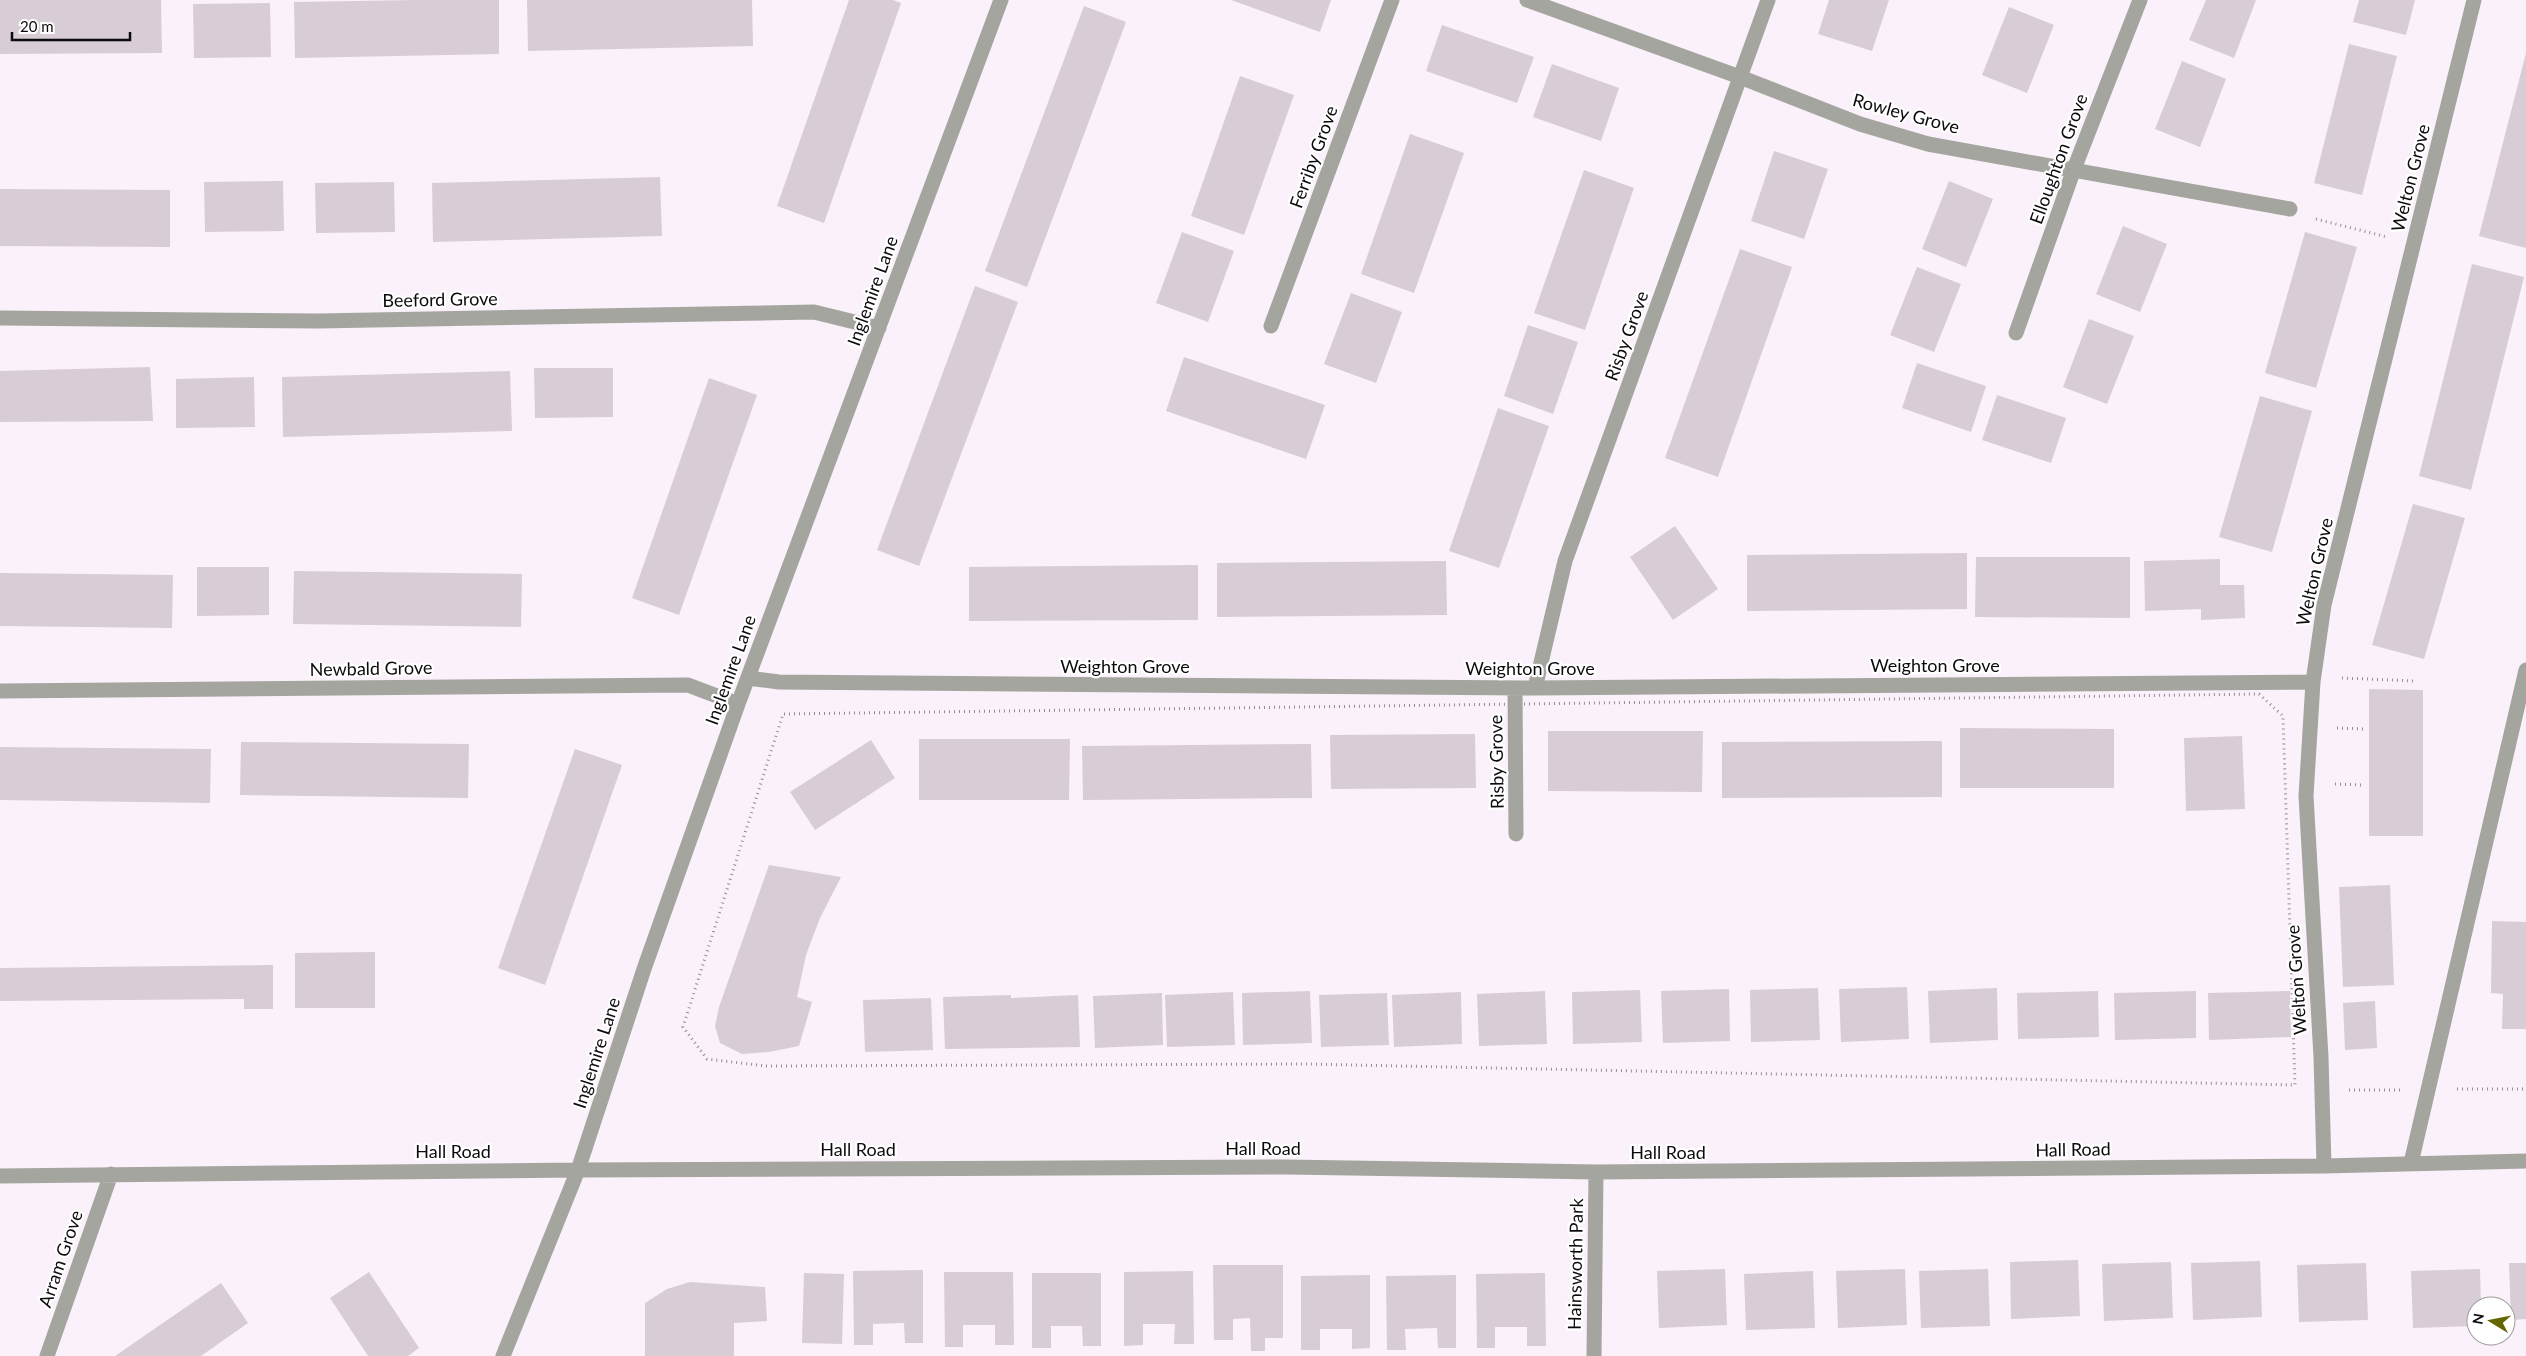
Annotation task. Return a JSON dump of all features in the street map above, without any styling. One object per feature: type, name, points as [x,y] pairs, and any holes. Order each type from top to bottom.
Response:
[{"type":"street","name":"Inglemire Lane","points":[[503,1356],[578,1170],[644,969],[738,704],[1001,0]]},
{"type":"street","name":"Ferriby Grove","points":[[1271,326],[1392,0]]},
{"type":"street","name":"Rowley Grove","points":[[1527,0],[1740,77],[1860,124],[1928,144],[2290,209]]},
{"type":"street","name":"Risby Grove","points":[[1535,688],[1565,561],[1768,0]]},
{"type":"street","name":"Elloughton Grove","points":[[2016,333],[2074,169],[2140,0]]},
{"type":"street","name":"Welton Grove","points":[[2324,1166],[2321,1057],[2306,796],[2313,682],[2324,606],[2474,0]]},
{"type":"street","name":"Beeford Grove","points":[[0,318],[318,321],[814,312],[880,328]]},
{"type":"street","points":[[2411,1163],[2526,670]]},
{"type":"street","name":"Weighton Grove","points":[[748,678],[779,682],[1515,688],[2313,682]]},
{"type":"street","name":"Newbald Grove","points":[[0,691],[688,685],[738,704]]},
{"type":"street","name":"Risby Grove","points":[[1515,688],[1516,834]]},
{"type":"street","name":"Hall Road","points":[[0,1176],[578,1170],[1286,1167],[1596,1172],[2324,1166],[2526,1161]]},
{"type":"street","name":"Hainsworth Park","points":[[1594,1356],[1596,1172]]},
{"type":"street","name":"Arram Grove","points":[[47,1356],[111,1174]]},
{"type":"path","points":[[2290,209],[2323,221],[2414,244]]},
{"type":"path","points":[[2336,678],[2416,681]]},
{"type":"path","points":[[2259,694],[2283,716],[2295,1085],[1306,1064],[766,1066],[707,1059],[683,1027],[783,714],[2259,694]]},
{"type":"path","points":[[2332,728],[2363,729]]},
{"type":"path","points":[[2332,784],[2362,785]]},
{"type":"path","points":[[2448,1089],[2526,1089]]},
{"type":"path","points":[[2346,1090],[2401,1090]]},
{"type":"building","points":[[0,0],[161,0],[162,53],[0,54]]},
{"type":"building","points":[[499,0],[499,54],[295,58],[294,2]]},
{"type":"building","points":[[527,0],[752,0],[753,46],[528,51]]},
{"type":"building","points":[[849,0],[893,0],[901,3],[824,223],[777,206]]},
{"type":"building","points":[[1231,0],[1331,0],[1320,32]]},
{"type":"building","points":[[1829,0],[1889,0],[1872,51],[1818,34]]},
{"type":"building","points":[[2206,0],[2256,0],[2234,58],[2189,40]]},
{"type":"building","points":[[2359,0],[2415,0],[2406,35],[2353,22]]},
{"type":"building","points":[[270,3],[271,57],[194,58],[193,4]]},
{"type":"building","points":[[1084,6],[1126,22],[1027,287],[985,271]]},
{"type":"building","points":[[2009,7],[2054,25],[2027,93],[1982,75]]},
{"type":"building","points":[[1442,25],[1534,57],[1517,103],[1426,71]]},
{"type":"building","points":[[2349,44],[2397,56],[2362,195],[2314,183]]},
{"type":"building","points":[[2526,53],[2526,248],[2479,236]]},
{"type":"building","points":[[2182,61],[2226,79],[2200,147],[2155,129]]},
{"type":"building","points":[[1552,64],[1619,88],[1601,141],[1533,117]]},
{"type":"building","points":[[1240,76],[1294,95],[1244,235],[1191,216]]},
{"type":"building","points":[[1410,134],[1464,153],[1414,293],[1361,274]]},
{"type":"building","points":[[1774,151],[1828,169],[1804,239],[1751,221]]},
{"type":"building","points":[[1584,170],[1634,188],[1585,330],[1534,313]]},
{"type":"building","points":[[660,177],[662,236],[433,242],[432,183]]},
{"type":"building","points":[[283,181],[284,231],[205,232],[204,182]]},
{"type":"building","points":[[1949,181],[1993,199],[1966,267],[1922,249]]},
{"type":"building","points":[[394,182],[395,232],[316,233],[315,183]]},
{"type":"building","points":[[0,189],[170,190],[170,247],[0,246]]},
{"type":"building","points":[[2123,226],[2167,244],[2140,312],[2096,294]]},
{"type":"building","points":[[1182,232],[1234,251],[1208,322],[1156,303]]},
{"type":"building","points":[[2305,232],[2357,247],[2316,388],[2265,373]]},
{"type":"building","points":[[1740,249],[1792,267],[1718,477],[1665,458]]},
{"type":"building","points":[[2472,264],[2524,277],[2471,490],[2419,476]]},
{"type":"building","points":[[1917,267],[1961,284],[1934,352],[1890,335]]},
{"type":"building","points":[[975,286],[1018,302],[919,566],[877,550]]},
{"type":"building","points":[[1351,293],[1402,312],[1376,383],[1324,364]]},
{"type":"building","points":[[2089,319],[2134,336],[2107,404],[2063,387]]},
{"type":"building","points":[[1528,325],[1578,342],[1553,414],[1504,396]]},
{"type":"building","points":[[1184,357],[1325,405],[1306,459],[1166,411]]},
{"type":"building","points":[[1917,363],[1986,386],[1971,432],[1902,408]]},
{"type":"building","points":[[150,367],[153,421],[0,422],[0,371]]},
{"type":"building","points":[[534,368],[613,368],[613,417],[535,418]]},
{"type":"building","points":[[510,371],[512,431],[283,437],[282,377]]},
{"type":"building","points":[[254,377],[255,427],[176,428],[176,379]]},
{"type":"building","points":[[709,378],[757,395],[679,615],[632,598]]},
{"type":"building","points":[[1997,395],[2066,418],[2051,463],[1982,440]]},
{"type":"building","points":[[2260,396],[2312,411],[2272,552],[2219,537]]},
{"type":"building","points":[[1498,408],[1549,426],[1499,568],[1449,551]]},
{"type":"building","points":[[2413,504],[2465,518],[2424,659],[2372,645]]},
{"type":"building","points":[[1675,526],[1718,589],[1673,620],[1630,557]]},
{"type":"building","points":[[1967,553],[1967,609],[1747,611],[1747,555]]},
{"type":"building","points":[[1976,557],[2130,557],[2130,618],[1975,617]]},
{"type":"building","points":[[2220,559],[2220,585],[2244,585],[2245,618],[2201,620],[2201,609],[2145,611],[2144,561]]},
{"type":"building","points":[[1446,561],[1447,615],[1217,617],[1217,563]]},
{"type":"building","points":[[1198,565],[1198,620],[969,621],[969,567]]},
{"type":"building","points":[[197,567],[269,567],[269,615],[197,616]]},
{"type":"building","points":[[294,571],[522,574],[521,627],[293,624]]},
{"type":"building","points":[[0,573],[173,575],[172,628],[0,626]]},
{"type":"building","points":[[2369,689],[2423,690],[2423,836],[2369,836]]},
{"type":"building","points":[[1960,728],[2114,729],[2114,788],[1960,788]]},
{"type":"building","points":[[1548,731],[1703,731],[1702,792],[1548,791]]},
{"type":"building","points":[[1475,734],[1476,788],[1331,789],[1330,735]]},
{"type":"building","points":[[2242,736],[2245,809],[2186,811],[2184,738]]},
{"type":"building","points":[[919,739],[1070,739],[1069,800],[919,800]]},
{"type":"building","points":[[871,740],[895,778],[815,830],[790,792]]},
{"type":"building","points":[[1942,741],[1942,797],[1722,798],[1722,742]]},
{"type":"building","points":[[241,742],[469,744],[468,798],[240,795]]},
{"type":"building","points":[[1311,744],[1312,798],[1083,800],[1082,746]]},
{"type":"building","points":[[0,747],[211,749],[210,803],[0,800]]},
{"type":"building","points":[[575,749],[622,765],[545,985],[498,968]]},
{"type":"building","points":[[769,865],[841,877],[820,918],[806,955],[797,997],[812,1002],[799,1046],[769,1052],[742,1054],[720,1043],[715,1026],[719,1007]]},
{"type":"building","points":[[2390,885],[2394,985],[2343,987],[2339,887]]},
{"type":"building","points":[[2492,921],[2526,922],[2526,1029],[2502,1029],[2503,994],[2491,993]]},
{"type":"building","points":[[375,952],[375,1008],[295,1008],[295,953]]},
{"type":"building","points":[[273,965],[273,1009],[244,1009],[244,999],[0,1001],[0,968]]},
{"type":"building","points":[[1907,987],[1909,1039],[1841,1042],[1839,989]]},
{"type":"building","points":[[1818,988],[1820,1040],[1751,1042],[1750,990]]},
{"type":"building","points":[[1997,988],[1998,1040],[1930,1043],[1928,991]]},
{"type":"building","points":[[1729,989],[1730,1041],[1663,1043],[1661,991]]},
{"type":"building","points":[[1640,990],[1642,1042],[1573,1044],[1572,992]]},
{"type":"building","points":[[1310,991],[1312,1043],[1243,1045],[1242,993]]},
{"type":"building","points":[[1545,991],[1547,1044],[1479,1046],[1477,994]]},
{"type":"building","points":[[2098,991],[2099,1037],[2018,1039],[2017,993]]},
{"type":"building","points":[[2196,991],[2196,1038],[2115,1040],[2114,993]]},
{"type":"building","points":[[2290,991],[2291,1037],[2209,1040],[2208,993]]},
{"type":"building","points":[[1233,992],[1235,1045],[1167,1047],[1165,995]]},
{"type":"building","points":[[1461,992],[1462,1044],[1394,1047],[1392,995]]},
{"type":"building","points":[[1162,993],[1163,1045],[1095,1048],[1093,996]]},
{"type":"building","points":[[1387,993],[1389,1045],[1321,1047],[1319,995]]},
{"type":"building","points":[[1011,995],[1011,998],[1078,995],[1080,1047],[945,1049],[943,997]]},
{"type":"building","points":[[931,998],[933,1050],[865,1052],[863,1000]]},
{"type":"building","points":[[2375,1001],[2377,1048],[2345,1050],[2343,1003]]},
{"type":"building","points":[[2078,1260],[2080,1316],[2011,1319],[2010,1262]]},
{"type":"building","points":[[2260,1261],[2262,1317],[2193,1320],[2191,1263]]},
{"type":"building","points":[[2171,1262],[2173,1318],[2104,1321],[2102,1264]]},
{"type":"building","points":[[2366,1263],[2368,1320],[2299,1322],[2297,1265]]},
{"type":"building","points":[[2509,1263],[2526,1263],[2526,1319],[2516,1320],[2516,1296],[2510,1296]]},
{"type":"building","points":[[1213,1265],[1283,1265],[1283,1338],[1265,1338],[1265,1351],[1251,1351],[1250,1318],[1233,1319],[1233,1340],[1214,1340]]},
{"type":"building","points":[[1725,1269],[1727,1325],[1659,1328],[1657,1271]]},
{"type":"building","points":[[1905,1269],[1907,1325],[1838,1328],[1836,1271]]},
{"type":"building","points":[[1988,1269],[1990,1326],[1921,1328],[1919,1271]]},
{"type":"building","points":[[2480,1269],[2481,1296],[2466,1296],[2466,1326],[2413,1328],[2411,1271]]},
{"type":"building","points":[[923,1270],[923,1343],[905,1343],[904,1323],[873,1324],[873,1345],[854,1345],[853,1271]]},
{"type":"building","points":[[1193,1271],[1194,1344],[1174,1344],[1175,1324],[1143,1324],[1143,1345],[1124,1346],[1124,1272]]},
{"type":"building","points":[[1813,1271],[1815,1328],[1746,1330],[1744,1274]]},
{"type":"building","points":[[369,1272],[419,1348],[408,1356],[368,1356],[330,1298]]},
{"type":"building","points":[[944,1272],[1013,1272],[1014,1345],[995,1345],[995,1325],[963,1325],[963,1347],[945,1347]]},
{"type":"building","points":[[804,1273],[844,1274],[842,1344],[802,1343]]},
{"type":"building","points":[[1032,1273],[1101,1273],[1101,1346],[1083,1346],[1082,1326],[1051,1326],[1051,1348],[1032,1348]]},
{"type":"building","points":[[1545,1273],[1546,1346],[1527,1346],[1527,1327],[1495,1327],[1495,1348],[1477,1348],[1476,1274]]},
{"type":"building","points":[[1370,1275],[1370,1348],[1352,1349],[1352,1329],[1320,1329],[1320,1350],[1301,1350],[1301,1276]]},
{"type":"building","points":[[1456,1275],[1456,1348],[1438,1348],[1437,1328],[1405,1329],[1406,1350],[1387,1350],[1386,1276]]},
{"type":"building","points":[[690,1282],[765,1287],[767,1321],[734,1323],[734,1356],[645,1356],[645,1303],[667,1289]]},
{"type":"building","points":[[221,1283],[248,1323],[201,1356],[115,1356]]}]
